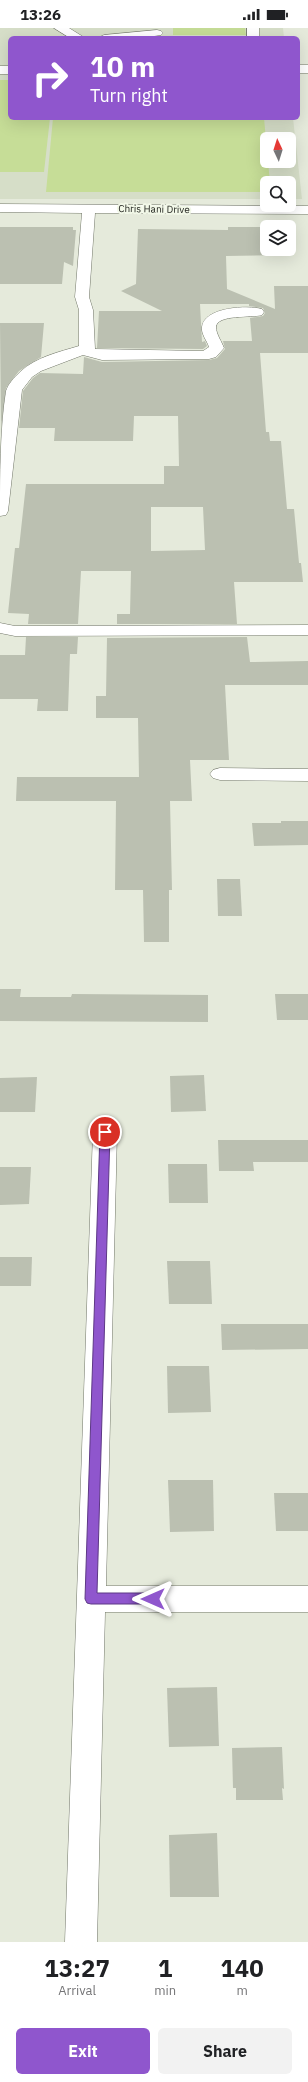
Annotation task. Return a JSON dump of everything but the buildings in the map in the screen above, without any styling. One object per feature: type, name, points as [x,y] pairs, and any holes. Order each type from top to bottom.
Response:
[{"type":"street","points":[[60,28],[75,36]]},
{"type":"street","points":[[125,36],[157,33]]},
{"type":"street","name":"Chris Hani Drive","points":[[0,208],[308,210]]},
{"type":"street","points":[[89,209],[82,297],[86,310],[86,348],[90,353],[102,355],[204,356],[211,354],[217,348],[209,328],[214,319],[230,313],[257,312]]},
{"type":"street","points":[[0,511],[14,390],[19,379],[33,369],[86,348]]},
{"type":"street","points":[[0,628],[15,631],[308,630]]},
{"type":"street","points":[[220,774],[308,775]]},
{"type":"street","points":[[81,1942],[105,1132]]},
{"type":"street","points":[[91,1599],[308,1599]]},
{"type":"shaded area","points":[[0,28],[283,28],[284,36],[8,36],[8,120],[293,120],[295,132],[260,132],[260,168],[296,168],[296,145],[302,199],[296,199],[296,176],[260,176],[260,199],[0,199]]},
{"type":"green space","points":[[173,28],[245,28],[246,35],[173,35]]},
{"type":"green space","points":[[0,80],[8,80],[8,120],[50,120],[44,172],[0,172]]},
{"type":"green space","points":[[53,120],[264,120],[265,132],[260,132],[260,168],[269,168],[269,176],[260,176],[260,192],[46,192]]},
{"type":"route","points":[[105,1132],[91,1599],[153,1599]]}]
